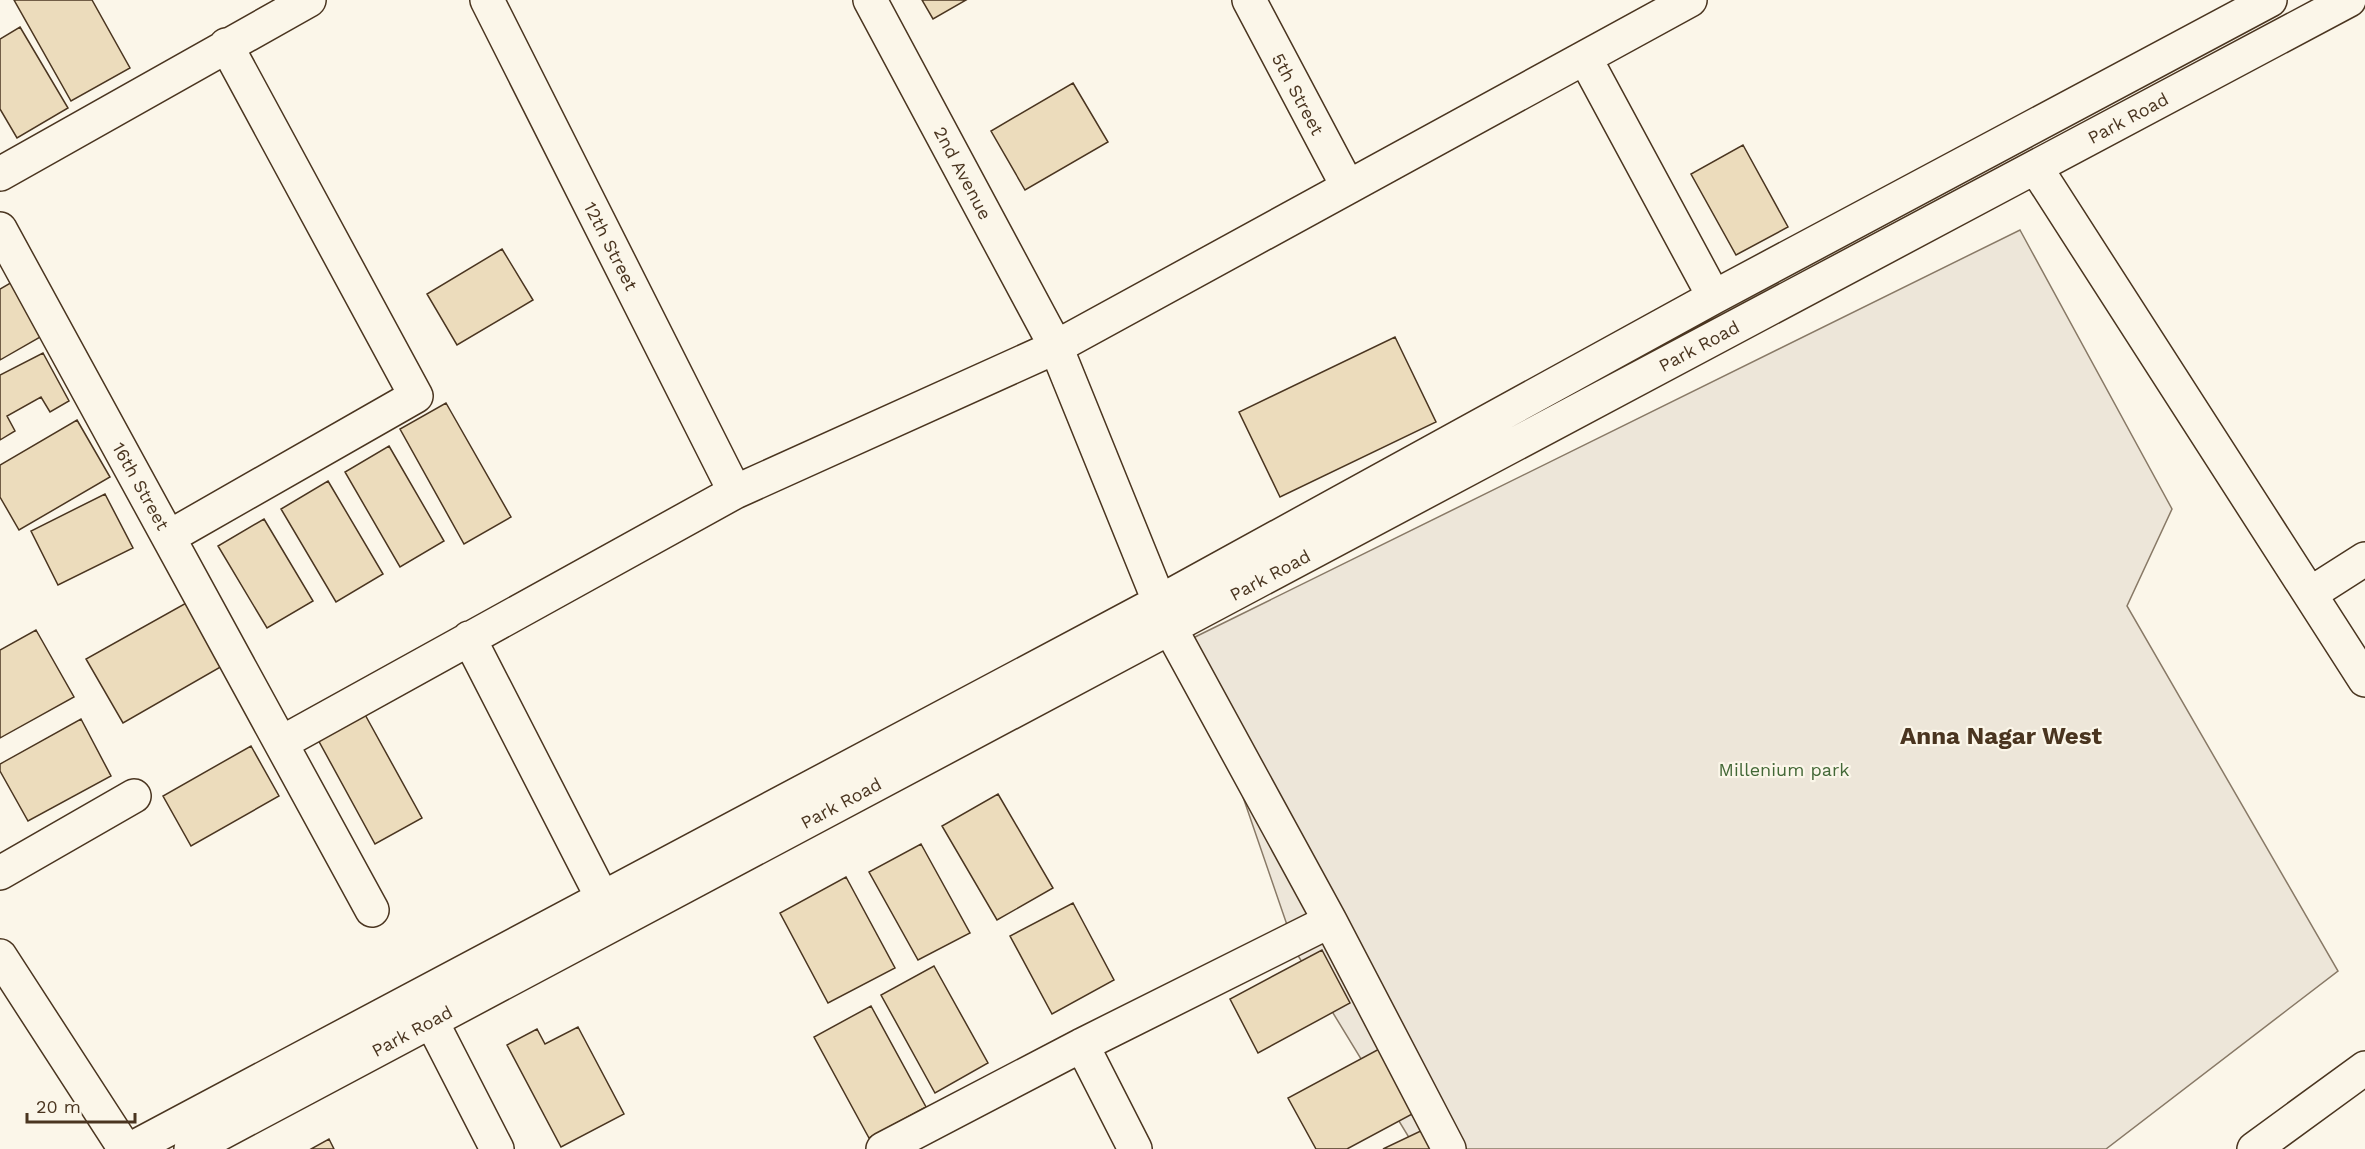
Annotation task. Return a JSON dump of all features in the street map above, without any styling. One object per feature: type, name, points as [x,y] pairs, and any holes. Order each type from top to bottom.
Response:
[{"type":"street","points":[[0,174],[309,0]]},
{"type":"street","name":"12th Street","points":[[487,0],[735,492]]},
{"type":"street","name":"2nd Avenue","points":[[870,0],[1056,347],[1164,615],[1330,921],[1449,1149]]},
{"type":"street","name":"5th Street","points":[[1249,0],[1348,187]]},
{"type":"street","points":[[282,741],[735,492],[1056,347],[1690,0]]},
{"type":"street","name":"Park Road","points":[[131,1149],[425,1008],[1164,615],[1714,297],[2230,9],[2270,0]]},
{"type":"street","name":"Park Road","points":[[191,1149],[425,1008],[602,897],[1164,615],[2036,168],[2349,0]]},
{"type":"street","points":[[2230,9],[2253,51]]},
{"type":"street","points":[[169,537],[416,396],[226,45]]},
{"type":"street","points":[[1585,57],[1714,297]]},
{"type":"street","points":[[2036,168],[2365,680]]},
{"type":"street","name":"16th Street","points":[[0,229],[282,741],[372,910]]},
{"type":"street","points":[[2310,594],[2365,559]]},
{"type":"street","points":[[469,638],[602,897]]},
{"type":"street","points":[[0,873],[134,796]]},
{"type":"street","points":[[883,1149],[1082,1045],[1330,921]]},
{"type":"street","points":[[0,956],[125,1149]]},
{"type":"street","points":[[425,1008],[497,1149]]},
{"type":"street","points":[[1082,1045],[1135,1149]]},
{"type":"street","points":[[2254,1149],[2365,1068]]},
{"type":"green space","name":"Millenium park","points":[[2020,230],[2172,509],[2127,606],[2338,971],[2106,1149],[1416,1149],[1297,954],[1189,640]]},
{"type":"building","points":[[14,0],[92,0],[130,68],[71,101]]},
{"type":"building","points":[[922,0],[966,0],[933,19]]},
{"type":"building","points":[[20,27],[68,108],[17,138],[0,109],[0,39]]},
{"type":"building","points":[[1073,83],[1108,142],[1025,190],[991,131]]},
{"type":"building","points":[[1743,145],[1788,227],[1736,255],[1691,174]]},
{"type":"building","points":[[502,249],[533,300],[457,345],[427,294]]},
{"type":"building","points":[[19,278],[49,332],[0,360],[0,289]]},
{"type":"building","points":[[1395,337],[1436,422],[1280,497],[1239,412]]},
{"type":"building","points":[[43,353],[69,401],[50,412],[41,397],[7,416],[15,431],[0,440],[0,375]]},
{"type":"building","points":[[446,403],[511,517],[464,544],[400,429]]},
{"type":"building","points":[[77,420],[110,477],[19,530],[0,497],[0,465]]},
{"type":"building","points":[[389,446],[444,541],[400,567],[345,472]]},
{"type":"building","points":[[328,481],[383,574],[336,602],[281,509]]},
{"type":"building","points":[[105,494],[133,548],[58,585],[31,531]]},
{"type":"building","points":[[264,519],[313,601],[267,628],[218,546]]},
{"type":"building","points":[[188,602],[224,665],[123,723],[86,659]]},
{"type":"building","points":[[36,630],[74,697],[0,738],[0,650]]},
{"type":"building","points":[[363,711],[422,818],[375,844],[316,736]]},
{"type":"building","points":[[81,719],[111,776],[28,821],[0,771],[0,764]]},
{"type":"building","points":[[251,746],[279,796],[191,846],[163,796]]},
{"type":"building","points":[[998,794],[1053,888],[997,920],[942,826]]},
{"type":"building","points":[[921,844],[970,933],[918,960],[869,872]]},
{"type":"building","points":[[846,877],[895,968],[828,1003],[780,913]]},
{"type":"building","points":[[1073,903],[1114,980],[1052,1014],[1010,936]]},
{"type":"building","points":[[1322,950],[1350,1003],[1258,1053],[1230,999]]},
{"type":"building","points":[[934,966],[988,1063],[935,1093],[881,995]]},
{"type":"building","points":[[871,1006],[926,1107],[869,1138],[814,1037]]},
{"type":"building","points":[[578,1027],[624,1114],[561,1147],[507,1045],[537,1029],[545,1044]]},
{"type":"building","points":[[1381,1048],[1416,1112],[1347,1149],[1316,1149],[1288,1098]]},
{"type":"building","points":[[1427,1128],[1438,1149],[1383,1149]]},
{"type":"building","points":[[329,1139],[334,1149],[311,1149]]},
{"type":"district","name":"Anna Nagar West","points":[[2001,736]]}]
